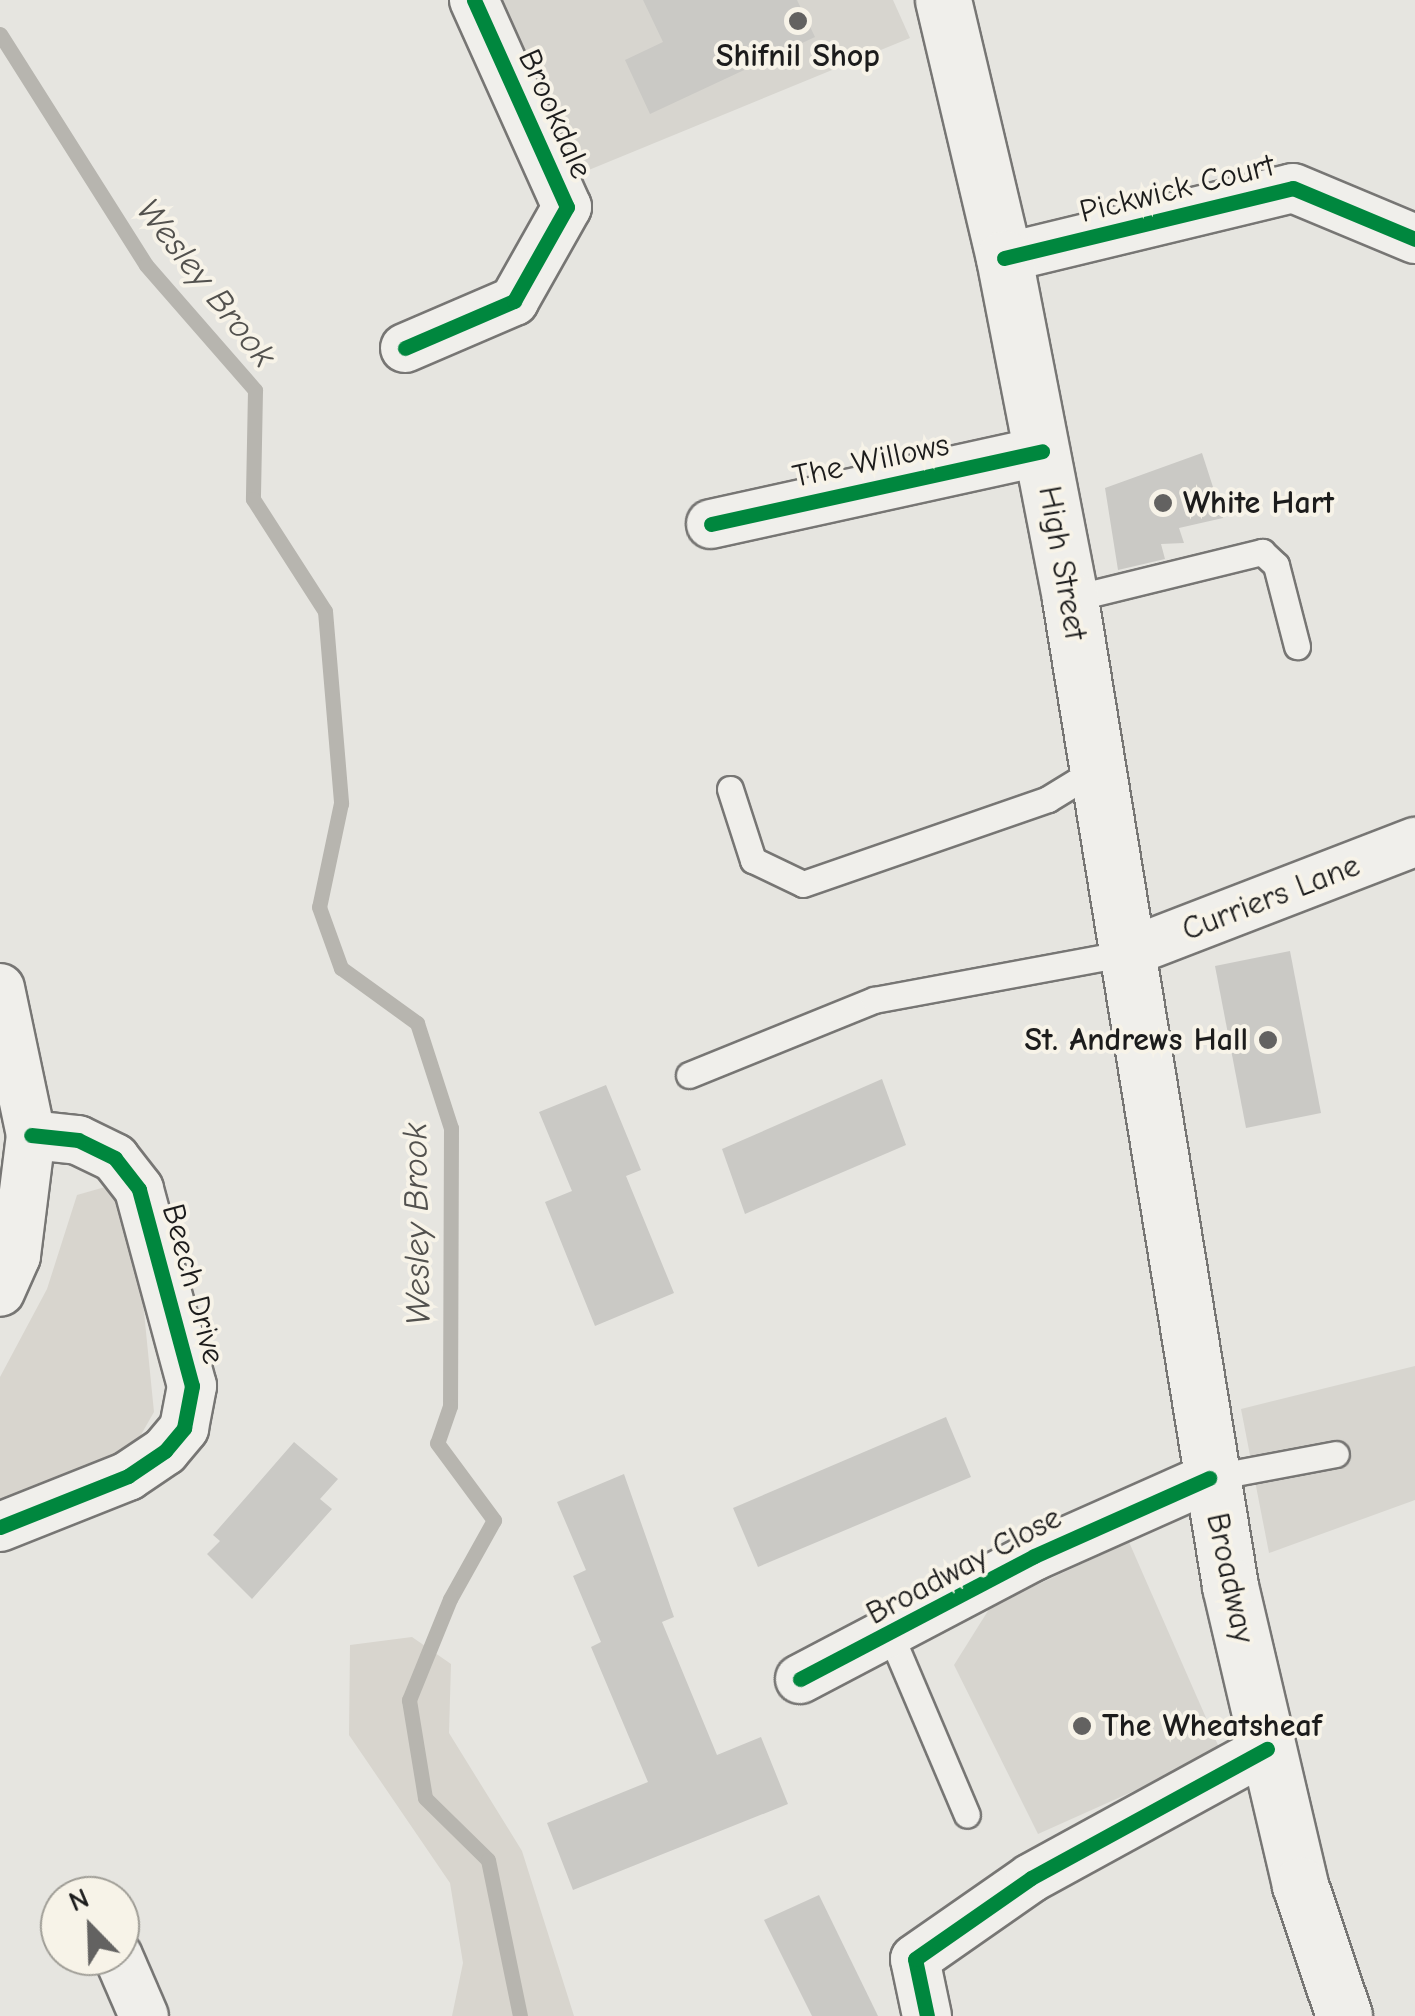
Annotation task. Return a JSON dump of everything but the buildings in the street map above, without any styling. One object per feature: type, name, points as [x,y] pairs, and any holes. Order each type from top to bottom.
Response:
[{"type":"main road","name":"High Street","points":[[943,0],[1004,258],[1042,451],[1127,953]]},
{"type":"main road","name":"Broadway","points":[[1127,953],[1209,1478],[1300,1885],[1344,2016]]},
{"type":"street","name":"Brookdale","points":[[405,348],[514,301],[567,207],[474,0]]},
{"type":"street","name":"Pickwick Court","points":[[1004,258],[1293,188],[1415,239]]},
{"type":"street","name":"The Willows","points":[[712,524],[1042,451]]},
{"type":"street","name":"Curriers Lane","points":[[1127,953],[1415,842]]},
{"type":"street","points":[[0,988],[31,1135],[16,1256],[0,1292]]},
{"type":"street","name":"Beech Drive","points":[[0,1526],[128,1476],[165,1451],[184,1428],[192,1386],[138,1189],[114,1158],[78,1140],[31,1135]]},
{"type":"street","name":"Broadway Close","points":[[800,1680],[891,1636],[1034,1556],[1209,1478]]},
{"type":"street","points":[[927,2016],[915,1959],[1031,1878],[1268,1750]]},
{"type":"street","points":[[127,1976],[144,2016]]},
{"type":"lane","points":[[1070,599],[1262,552],[1276,565],[1297,646]]},
{"type":"lane","points":[[730,789],[753,860],[803,884],[1048,799],[1096,769]]},
{"type":"lane","points":[[688,1075],[874,1000],[1127,953]]},
{"type":"lane","points":[[1209,1478],[1336,1454]]},
{"type":"lane","points":[[891,1636],[966,1816]]},
{"type":"shaded area","points":[[500,0],[893,0],[910,38],[579,174]]},
{"type":"shaded area","points":[[105,1187],[117,1199],[143,1302],[154,1412],[134,1447],[0,1500],[0,1377],[47,1289],[77,1195]]},
{"type":"shaded area","points":[[1415,1366],[1415,1500],[1269,1553],[1241,1409]]},
{"type":"shaded area","points":[[1129,1542],[1221,1752],[1038,1834],[954,1665],[991,1606]]},
{"type":"shaded area","points":[[412,1637],[451,1664],[449,1733],[522,1851],[574,2016],[452,2016],[463,1963],[450,1883],[349,1735],[350,1645]]},
{"type":"waterway","name":"Wesley Brook","points":[[0,34],[146,265],[255,390],[253,499],[325,611],[341,803],[319,907],[341,968],[417,1023],[451,1128],[450,1406],[437,1443],[494,1520],[450,1599],[409,1700],[425,1798],[488,1860],[520,2016]]},
{"type":"cycle path","points":[[405,348],[514,301],[567,207],[474,0]]},
{"type":"cycle path","points":[[1004,258],[1293,188],[1415,239]]},
{"type":"cycle path","points":[[711,524],[1042,451]]},
{"type":"cycle path","points":[[0,1527],[128,1476],[165,1451],[184,1428],[192,1386],[139,1189],[115,1158],[78,1140],[31,1135]]},
{"type":"cycle path","points":[[800,1679],[1034,1556],[1209,1478]]},
{"type":"cycle path","points":[[927,2016],[915,1959],[1031,1878],[1267,1749]]},
{"type":"place","name":"Shifnil Shop","points":[[798,21]]},
{"type":"place","name":"White Hart","points":[[1163,503]]},
{"type":"place","name":"St. Andrews Hall","points":[[1268,1040]]},
{"type":"place","name":"The Wheatsheaf","points":[[1082,1726]]}]
